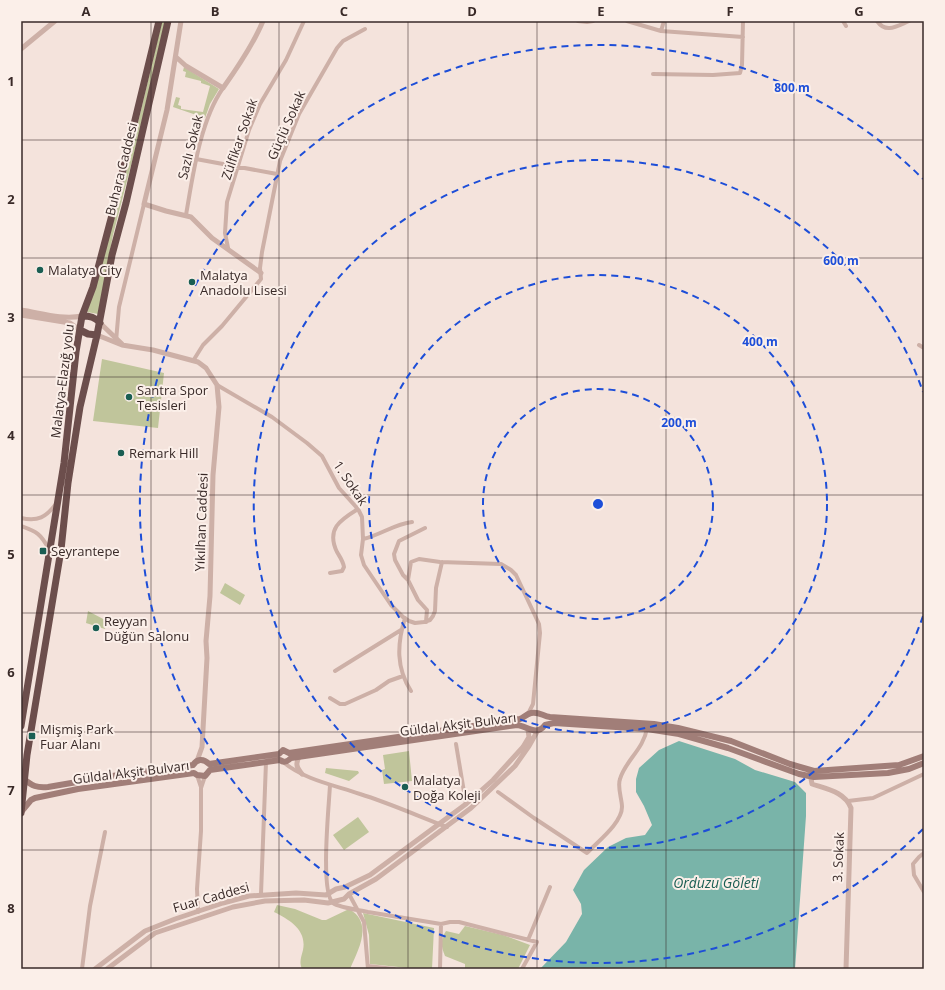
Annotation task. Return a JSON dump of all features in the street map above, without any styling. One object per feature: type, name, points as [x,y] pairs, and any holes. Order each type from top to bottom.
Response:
[{"type":"highway","name":"Malatya-Elazığ yolu","points":[[21,726],[64,463],[76,352],[82,316],[93,287],[112,215],[159,21]]},
{"type":"highway","name":"Buhara Caddesi","points":[[21,812],[28,748],[61,550],[68,483],[80,407],[100,323],[112,256],[126,203],[168,21]]},
{"type":"highway","points":[[82,316],[95,318],[100,323]]},
{"type":"highway","points":[[80,330],[88,334],[97,335]]},
{"type":"main road","name":"Güldal Akşit Bulvarı","points":[[21,812],[31,800],[48,794],[86,787],[195,774],[205,776],[210,770],[266,762],[527,715],[535,712],[542,715],[647,726],[704,740],[800,774],[888,773],[909,769],[924,763]]},
{"type":"main road","name":"Güldal Akşit Bulvarı","points":[[545,725],[554,723],[647,726]]},
{"type":"main road","name":"Güldal Akşit Bulvarı","points":[[24,779],[32,786],[42,788],[195,763],[299,757],[517,725],[531,731],[538,730]]},
{"type":"main road","points":[[538,730],[545,725]]},
{"type":"main road","name":"Güldal Akşit Bulvarı","points":[[810,774],[824,771],[899,765],[924,756]]},
{"type":"street","points":[[21,49],[55,21]]},
{"type":"street","points":[[116,341],[119,307],[167,110],[181,21]]},
{"type":"street","points":[[176,57],[186,66],[223,88],[242,60],[263,21]]},
{"type":"street","name":"Zülfikar Sokak","points":[[228,248],[225,233],[228,202],[249,130],[256,110],[286,60],[304,21]]},
{"type":"street","points":[[578,21],[593,21]]},
{"type":"street","points":[[627,21],[661,32],[743,37]]},
{"type":"street","points":[[661,32],[664,21]]},
{"type":"street","points":[[653,74],[713,75],[740,73],[742,65],[743,21]]},
{"type":"street","points":[[843,21],[846,26]]},
{"type":"street","points":[[877,21],[880,26],[886,28],[892,28],[909,21]]},
{"type":"street","name":"Güçlü Sokak","points":[[261,273],[260,268],[262,252],[280,161],[299,114],[334,50],[343,41],[365,29]]},
{"type":"street","name":"Sazlı Sokak","points":[[186,215],[196,159],[209,111],[223,88]]},
{"type":"street","points":[[196,159],[277,174]]},
{"type":"street","points":[[144,204],[191,217],[212,238],[261,273],[260,281],[219,329],[203,345],[193,361]]},
{"type":"street","points":[[21,310],[74,318],[82,316]]},
{"type":"street","points":[[21,315],[70,323],[80,330]]},
{"type":"street","points":[[100,323],[116,341]]},
{"type":"street","points":[[97,335],[116,341]]},
{"type":"street","name":"Yıkılhan Caddesi","points":[[116,341],[122,345],[152,350],[193,361],[206,368],[217,385],[219,407],[213,474],[210,580],[206,641],[207,658],[202,747],[195,763]]},
{"type":"street","points":[[924,344],[919,345],[924,348]]},
{"type":"street","name":"1. Sokak","points":[[217,385],[272,417],[318,451],[340,488],[358,509],[362,517],[363,539],[361,555],[364,565],[391,605],[405,618]]},
{"type":"street","points":[[21,518],[38,519],[46,516],[58,503]]},
{"type":"street","points":[[330,573],[342,571],[344,567],[334,543],[335,528],[339,522],[358,509]]},
{"type":"street","points":[[363,539],[374,537],[393,527],[412,522]]},
{"type":"street","points":[[21,526],[42,536],[50,550]]},
{"type":"street","points":[[425,528],[399,541],[394,554],[395,560],[403,575],[408,580],[418,600],[427,610],[426,622]]},
{"type":"street","points":[[328,894],[336,889],[345,887],[370,875],[466,804],[493,780],[523,747],[529,736],[527,728],[527,715],[533,704],[540,633],[539,624],[516,575],[501,564],[442,562],[419,559],[411,562],[408,580]]},
{"type":"street","points":[[411,691],[403,676],[399,646],[401,630],[405,618],[414,623],[426,622],[430,620],[435,611],[436,588],[442,562]]},
{"type":"street","points":[[335,671],[401,630]]},
{"type":"street","points":[[330,698],[340,704],[345,704],[376,690],[389,681],[403,676]]},
{"type":"street","points":[[533,704],[542,715],[545,725]]},
{"type":"street","points":[[498,792],[587,853],[612,827],[620,815],[622,809],[619,780],[643,742],[647,726]]},
{"type":"street","points":[[332,903],[344,899],[349,894],[376,879],[471,808],[515,766],[538,730]]},
{"type":"street","points":[[456,744],[466,804]]},
{"type":"street","name":"Yıkılhan Caddesi","points":[[202,747],[210,770]]},
{"type":"street","points":[[299,757],[296,762],[296,766],[299,773]]},
{"type":"street","points":[[285,758],[292,770],[299,773],[447,827]]},
{"type":"street","points":[[262,894],[266,762]]},
{"type":"street","points":[[195,763],[195,774],[201,788]]},
{"type":"street","points":[[810,774],[812,784],[835,791],[848,801],[872,798],[924,774]]},
{"type":"street","points":[[198,912],[197,889],[201,831],[201,788],[205,776]]},
{"type":"street","points":[[330,785],[326,884],[332,903]]},
{"type":"street","name":"3. Sokak","points":[[846,969],[851,808],[848,801]]},
{"type":"street","points":[[82,969],[90,906],[105,832]]},
{"type":"street","points":[[924,853],[919,856],[913,864],[914,875],[924,892]]},
{"type":"street","points":[[326,884],[329,888],[336,889]]},
{"type":"street","points":[[345,887],[349,890],[349,894],[364,922],[368,968],[394,969]]},
{"type":"street","points":[[528,940],[550,887]]},
{"type":"street","name":"Fuar Caddesi","points":[[96,969],[145,931],[169,921],[240,898],[262,894],[296,893],[323,896],[328,894]]},
{"type":"street","points":[[107,969],[155,933],[233,907],[265,900],[304,900],[332,903],[358,910],[441,924],[459,922],[537,942],[522,969]]},
{"type":"street","points":[[440,969],[441,924]]},
{"type":"green space","points":[[162,21],[165,21],[136,146],[113,235],[98,314],[87,312],[118,204]]},
{"type":"green space","points":[[184,67],[219,89],[210,104],[205,118],[173,107],[176,97],[180,98],[178,105],[181,106],[181,109],[203,112],[210,86],[201,83],[201,81],[185,77],[186,72],[183,71]]},
{"type":"green space","name":"Santra Spor Tesisleri","points":[[102,359],[164,373],[158,428],[93,421]]},
{"type":"green space","points":[[225,583],[245,595],[240,605],[220,593]]},
{"type":"green space","points":[[88,611],[107,621],[105,629],[86,623]]},
{"type":"green space","points":[[409,751],[412,781],[384,784],[382,770],[385,769],[383,755]]},
{"type":"green space","points":[[326,768],[358,771],[359,773],[349,781],[325,773]]},
{"type":"green space","points":[[358,817],[369,832],[344,850],[333,835]]},
{"type":"green space","points":[[277,905],[295,909],[322,920],[326,920],[349,909],[357,915],[361,922],[362,937],[357,954],[350,969],[302,969],[300,962],[304,943],[300,931],[286,918],[274,912]]},
{"type":"green space","points":[[363,913],[434,928],[432,969],[417,969],[370,964],[369,935]]},
{"type":"green space","points":[[465,926],[503,935],[530,945],[518,969],[465,969],[465,964],[445,956],[442,943],[446,931],[459,934]]},
{"type":"water","name":"Orduzu Göleti","points":[[679,741],[735,759],[755,770],[795,782],[806,793],[806,816],[795,969],[540,969],[566,942],[582,914],[581,904],[573,890],[584,870],[608,847],[626,838],[645,835],[652,825],[636,792],[636,779],[639,768],[659,750]]},
{"type":"place","name":"Malatya City","points":[[40,270]]},
{"type":"place","name":"Malatya Anadolu Lisesi","points":[[192,282]]},
{"type":"place","name":"Santra Spor Tesisleri","points":[[129,397]]},
{"type":"place","name":"Remark Hill","points":[[121,453]]},
{"type":"place","name":"Seyrantepe","points":[[43,551]]},
{"type":"place","name":"Reyyan Düğün Salonu","points":[[96,628]]},
{"type":"place","name":"Mişmiş Park Fuar Alanı","points":[[32,736]]},
{"type":"place","name":"Malatya Doğa Koleji","points":[[405,787]]}]
